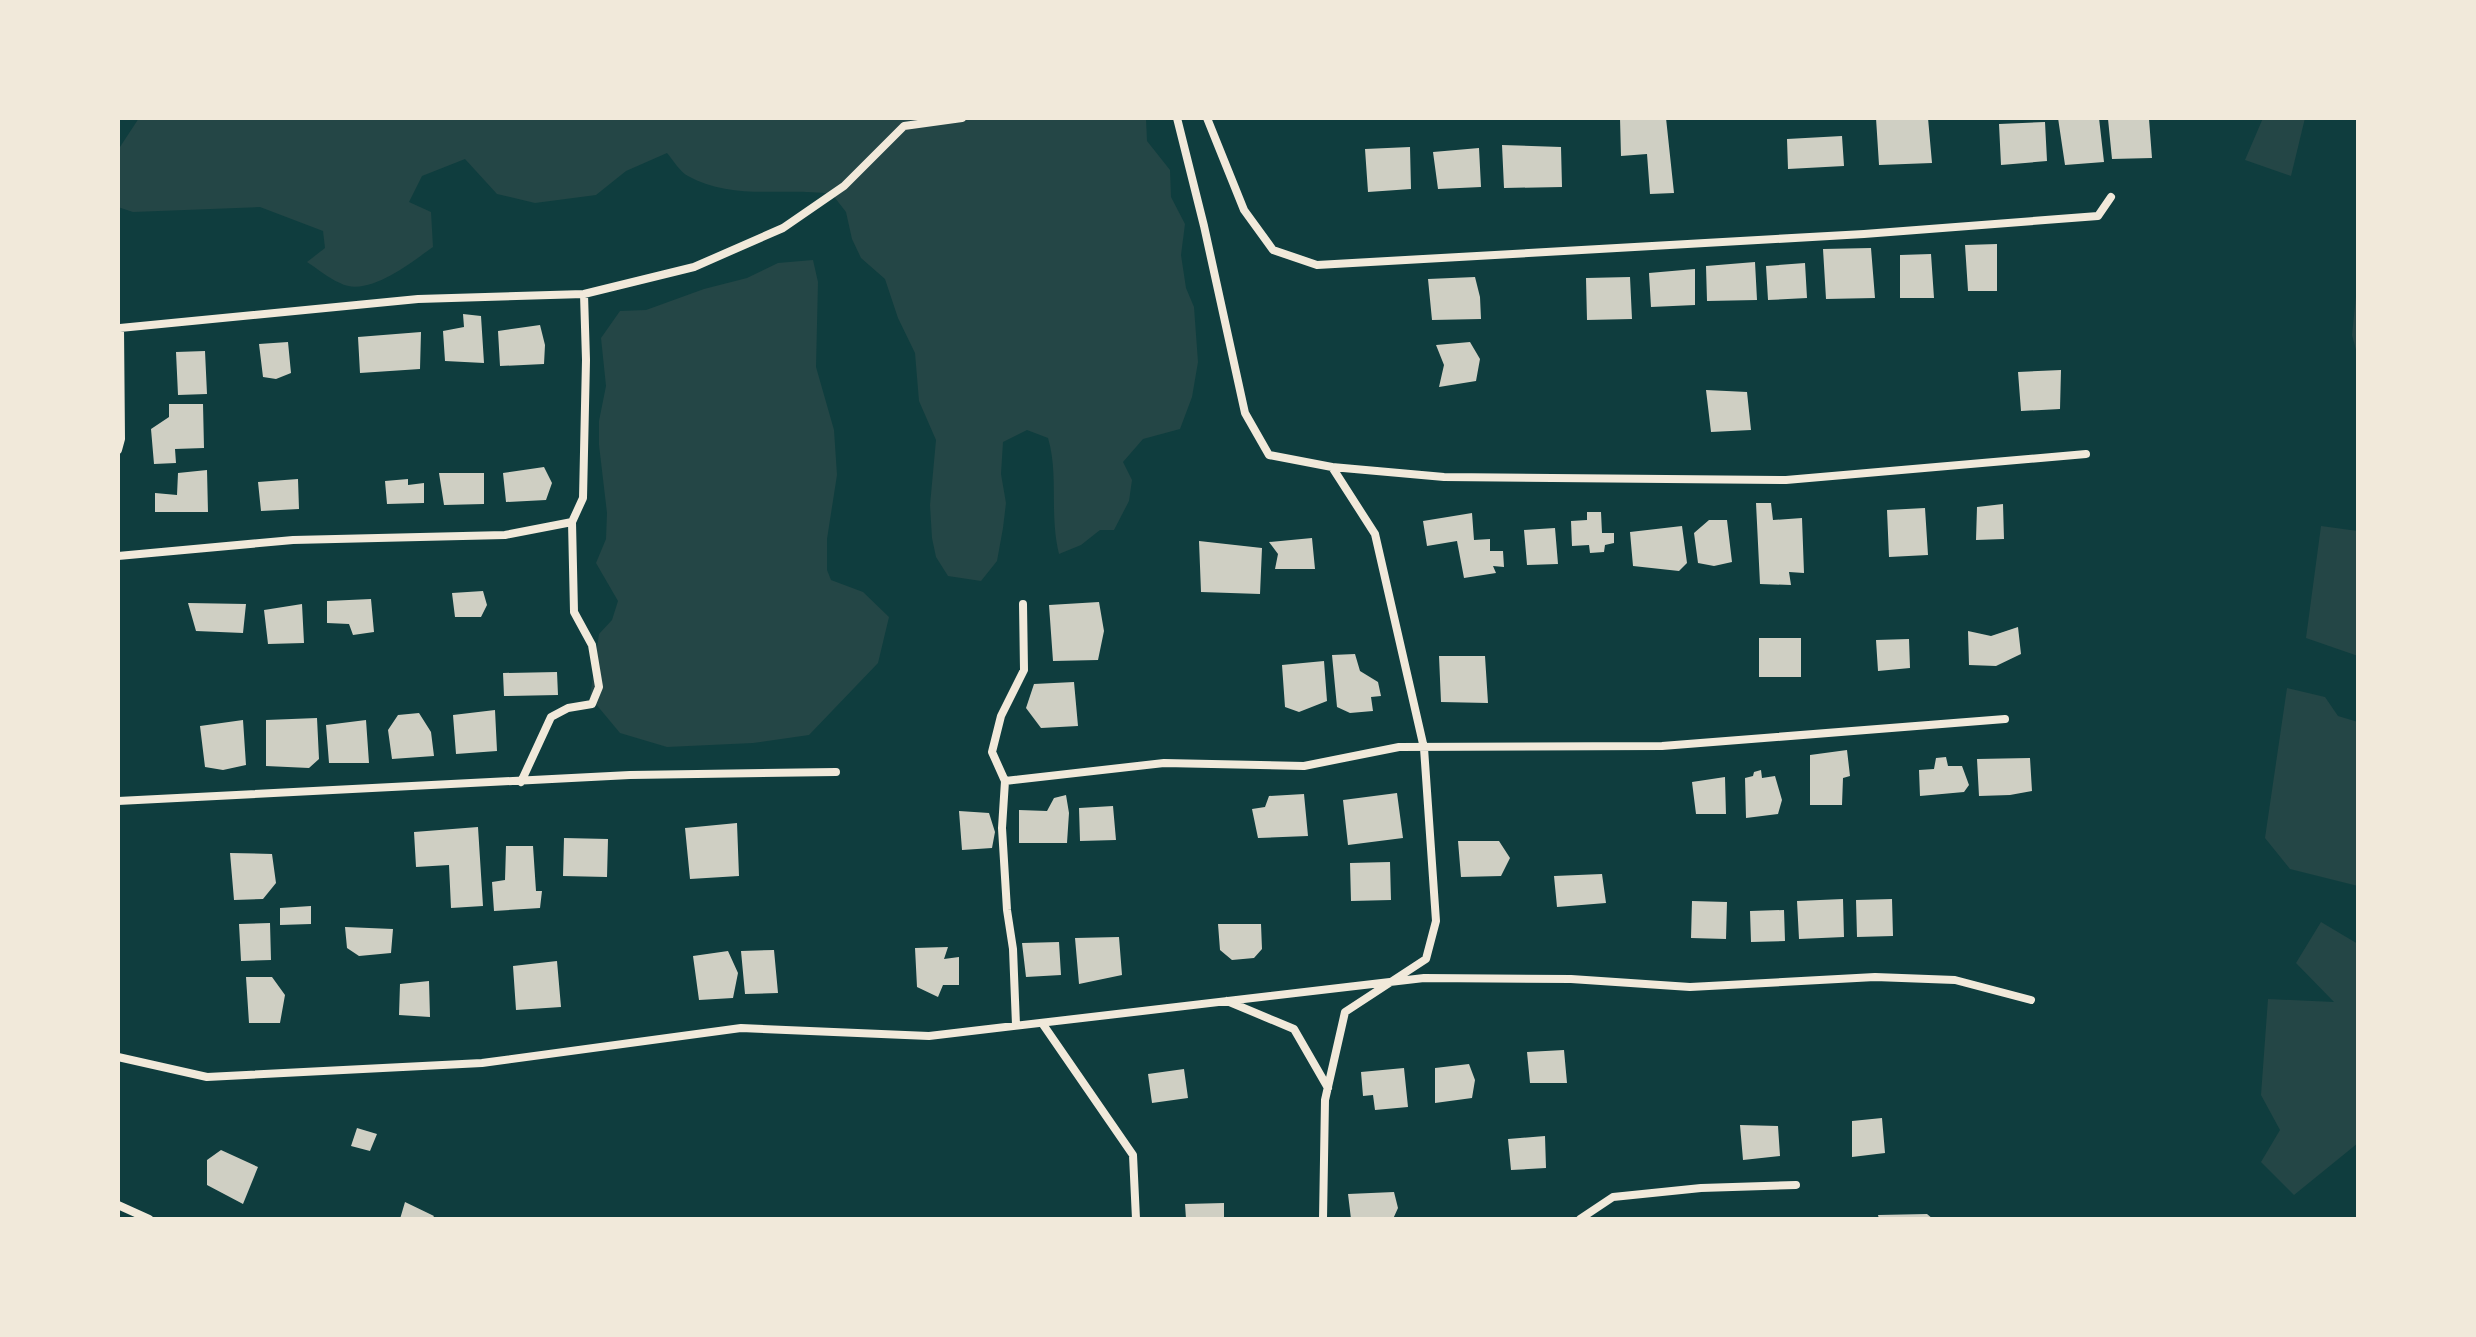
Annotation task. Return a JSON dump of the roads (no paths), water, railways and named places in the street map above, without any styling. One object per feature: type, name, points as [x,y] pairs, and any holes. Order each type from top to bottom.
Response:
[{"type":"street","points":[[118,450],[121,439],[120,328],[418,299],[584,294],[694,267],[783,228],[844,186],[904,126],[962,118]]},
{"type":"street","points":[[1177,118],[1245,413],[1269,455],[1332,467],[1444,477],[1786,480],[2086,454]]},
{"type":"street","points":[[1207,118],[1244,210],[1273,250],[1317,265],[1848,235],[2098,216],[2111,197]]},
{"type":"street","points":[[521,782],[551,717],[568,708],[592,704],[599,687],[592,645],[574,612],[572,522],[583,498],[584,294]]},
{"type":"street","points":[[1323,1219],[1325,1100],[1345,1012],[1426,959],[1436,921],[1424,748],[1375,534],[1332,467]]},
{"type":"street","points":[[118,556],[293,540],[505,535],[572,522]]},
{"type":"street","points":[[1016,1025],[1002,828],[1005,781],[992,752],[1001,716],[1024,670],[1023,604]]},
{"type":"street","points":[[1005,781],[1164,763],[1304,766],[1399,747],[1662,746],[2005,719]]},
{"type":"street","points":[[118,801],[630,775],[836,772]]},
{"type":"street","points":[[118,1057],[207,1077],[482,1063],[741,1028],[929,1036],[1424,978],[1571,979],[1690,987],[1875,977],[1955,980],[2031,1000]]},
{"type":"street","points":[[1227,1001],[1294,1029],[1328,1088]]},
{"type":"street","points":[[1042,1023],[1133,1155],[1136,1219]]},
{"type":"street","points":[[1580,1219],[1613,1197],[1701,1188],[1796,1185]]},
{"type":"street","points":[[118,1205],[149,1219]]}]
